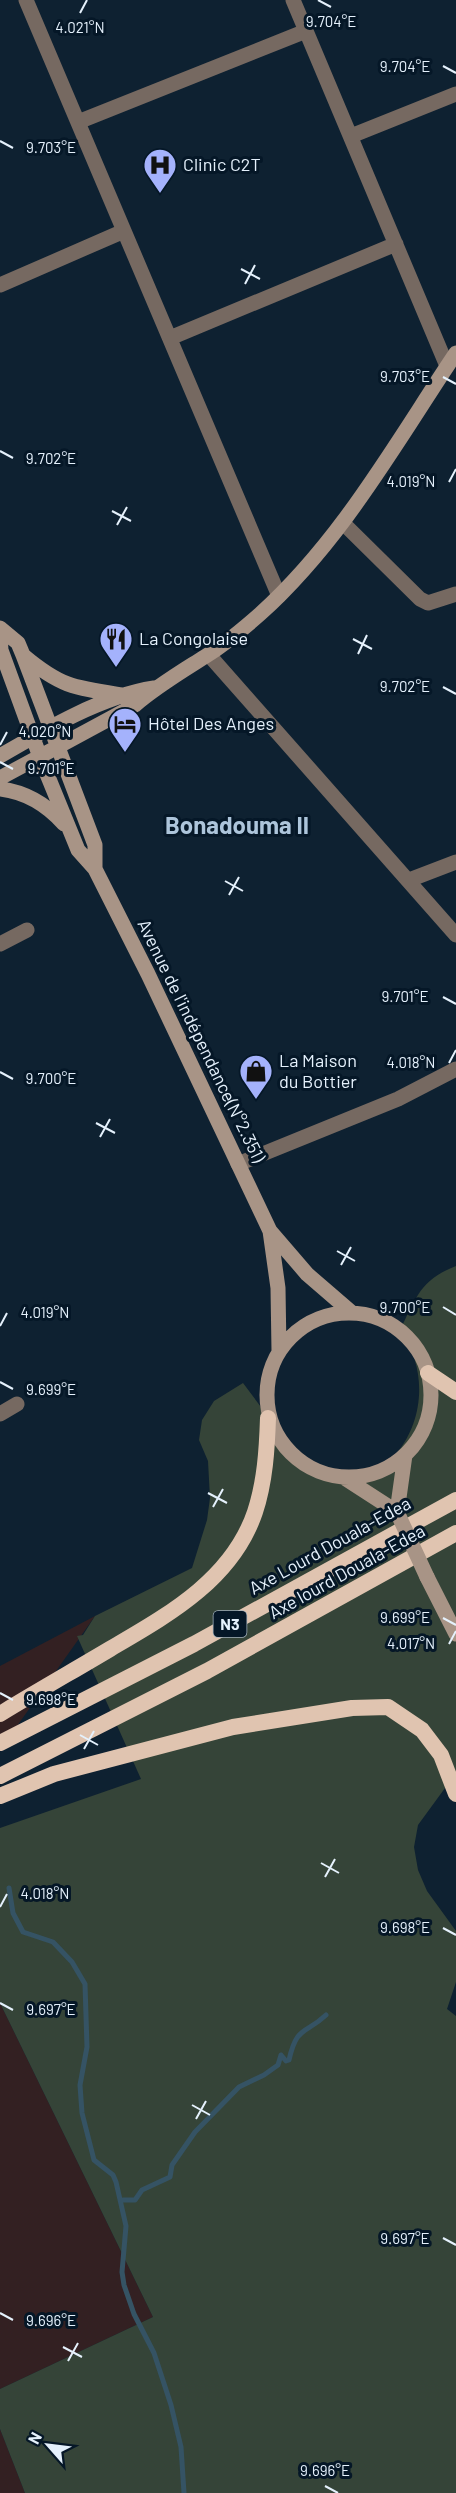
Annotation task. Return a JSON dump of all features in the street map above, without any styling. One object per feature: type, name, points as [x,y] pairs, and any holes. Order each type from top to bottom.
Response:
[{"type":"highway","points":[[428,1373],[456,1392]]},
{"type":"highway","points":[[0,1714],[179,1609],[212,1579],[238,1547],[255,1513],[265,1462],[268,1418]]},
{"type":"highway","name":"Axe Lourd Douala-Edea","points":[[0,1743],[194,1644],[456,1500]]},
{"type":"highway","name":"Axe lourd Douala-Edea","points":[[0,1776],[207,1671],[456,1533]]},
{"type":"highway","points":[[0,1796],[54,1774],[233,1727],[352,1708],[388,1707],[422,1730],[441,1755],[456,1794]]},
{"type":"main road","points":[[0,778],[135,705],[154,688],[209,655],[259,615],[312,562],[344,523],[452,359]]},
{"type":"main road","name":"Avenue de l'indépendance(N°2.351)","points":[[0,628],[18,643],[23,655],[94,845],[95,869]]},
{"type":"main road","name":"Avenue de l'indépendance(N°2.351)","points":[[0,635],[1,650],[32,737],[78,850],[95,869],[148,974],[270,1231],[307,1274],[351,1312]]},
{"type":"main road","points":[[23,655],[53,679],[70,686],[122,695]]},
{"type":"main road","points":[[0,756],[32,737],[122,695],[154,688]]},
{"type":"main road","points":[[0,789],[32,798],[45,806],[70,831]]},
{"type":"main road","name":"Avenue de l'indépendance(N°2.351)","points":[[270,1231],[278,1288],[279,1351]]},
{"type":"main road","points":[[351,1312],[385,1320],[400,1330],[418,1349],[428,1373],[431,1402],[423,1430],[405,1455],[390,1466],[370,1475],[346,1479],[326,1475],[305,1465],[287,1450],[268,1418],[267,1389],[271,1369],[279,1351],[296,1332],[323,1316],[351,1312]]},
{"type":"main road","points":[[397,1512],[405,1455]]},
{"type":"main road","points":[[346,1479],[397,1512],[456,1634]]},
{"type":"street","points":[[26,0],[279,596]]},
{"type":"street","points":[[293,0],[396,244],[452,359]]},
{"type":"street","points":[[78,122],[306,31]]},
{"type":"street","points":[[351,136],[456,94]]},
{"type":"street","points":[[0,285],[124,231]]},
{"type":"street","points":[[170,338],[396,244]]},
{"type":"street","points":[[344,523],[420,599],[428,603],[456,594]]},
{"type":"street","points":[[209,655],[456,935]]},
{"type":"street","points":[[409,880],[456,862]]},
{"type":"street","points":[[0,944],[27,930]]},
{"type":"street","points":[[237,1164],[398,1099],[456,1069]]},
{"type":"street","points":[[0,1414],[17,1404]]},
{"type":"shaded area","points":[[95,1616],[0,1750],[0,1666]]},
{"type":"shaded area","points":[[0,2003],[153,2317],[0,2389]]},
{"type":"shaded area","points":[[0,2429],[25,2493],[0,2493]]},
{"type":"green space","points":[[456,1266],[456,1773],[418,1825],[414,1847],[418,1870],[427,1891],[456,1931],[456,1982],[447,2009],[456,2016],[456,2493],[25,2493],[0,2429],[0,2389],[153,2317],[0,2003],[0,1828],[141,1779],[77,1636],[83,1635],[95,1616],[192,1568],[207,1520],[210,1498],[208,1461],[199,1440],[202,1420],[214,1401],[243,1383],[291,1454],[303,1464],[331,1478],[358,1478],[382,1467],[401,1448],[414,1422],[419,1392],[415,1361],[400,1330],[415,1299],[427,1284],[434,1277]]},
{"type":"waterway","points":[[9,1888],[13,1913],[23,1932],[53,1942],[72,1962],[85,1984],[87,2047],[80,2085],[82,2113],[94,2160],[113,2175],[116,2182],[126,2226],[122,2272],[124,2285],[134,2314],[154,2353],[171,2405],[181,2447],[184,2493]]},
{"type":"waterway","points":[[123,2200],[135,2200],[142,2190],[170,2177],[172,2165],[195,2132],[239,2087],[264,2075],[278,2065],[281,2055],[286,2061],[289,2060],[299,2036],[326,2015]]},
{"type":"place","name":"Clinic C2T","points":[[160,194]]},
{"type":"place","name":"La Congolaise","points":[[116,668]]},
{"type":"place","name":"Hôtel Des Anges","points":[[125,753]]},
{"type":"place","name":"La Maison du Bottier","points":[[256,1100]]},
{"type":"district","name":"Bonadouma II","points":[[237,826]]}]
